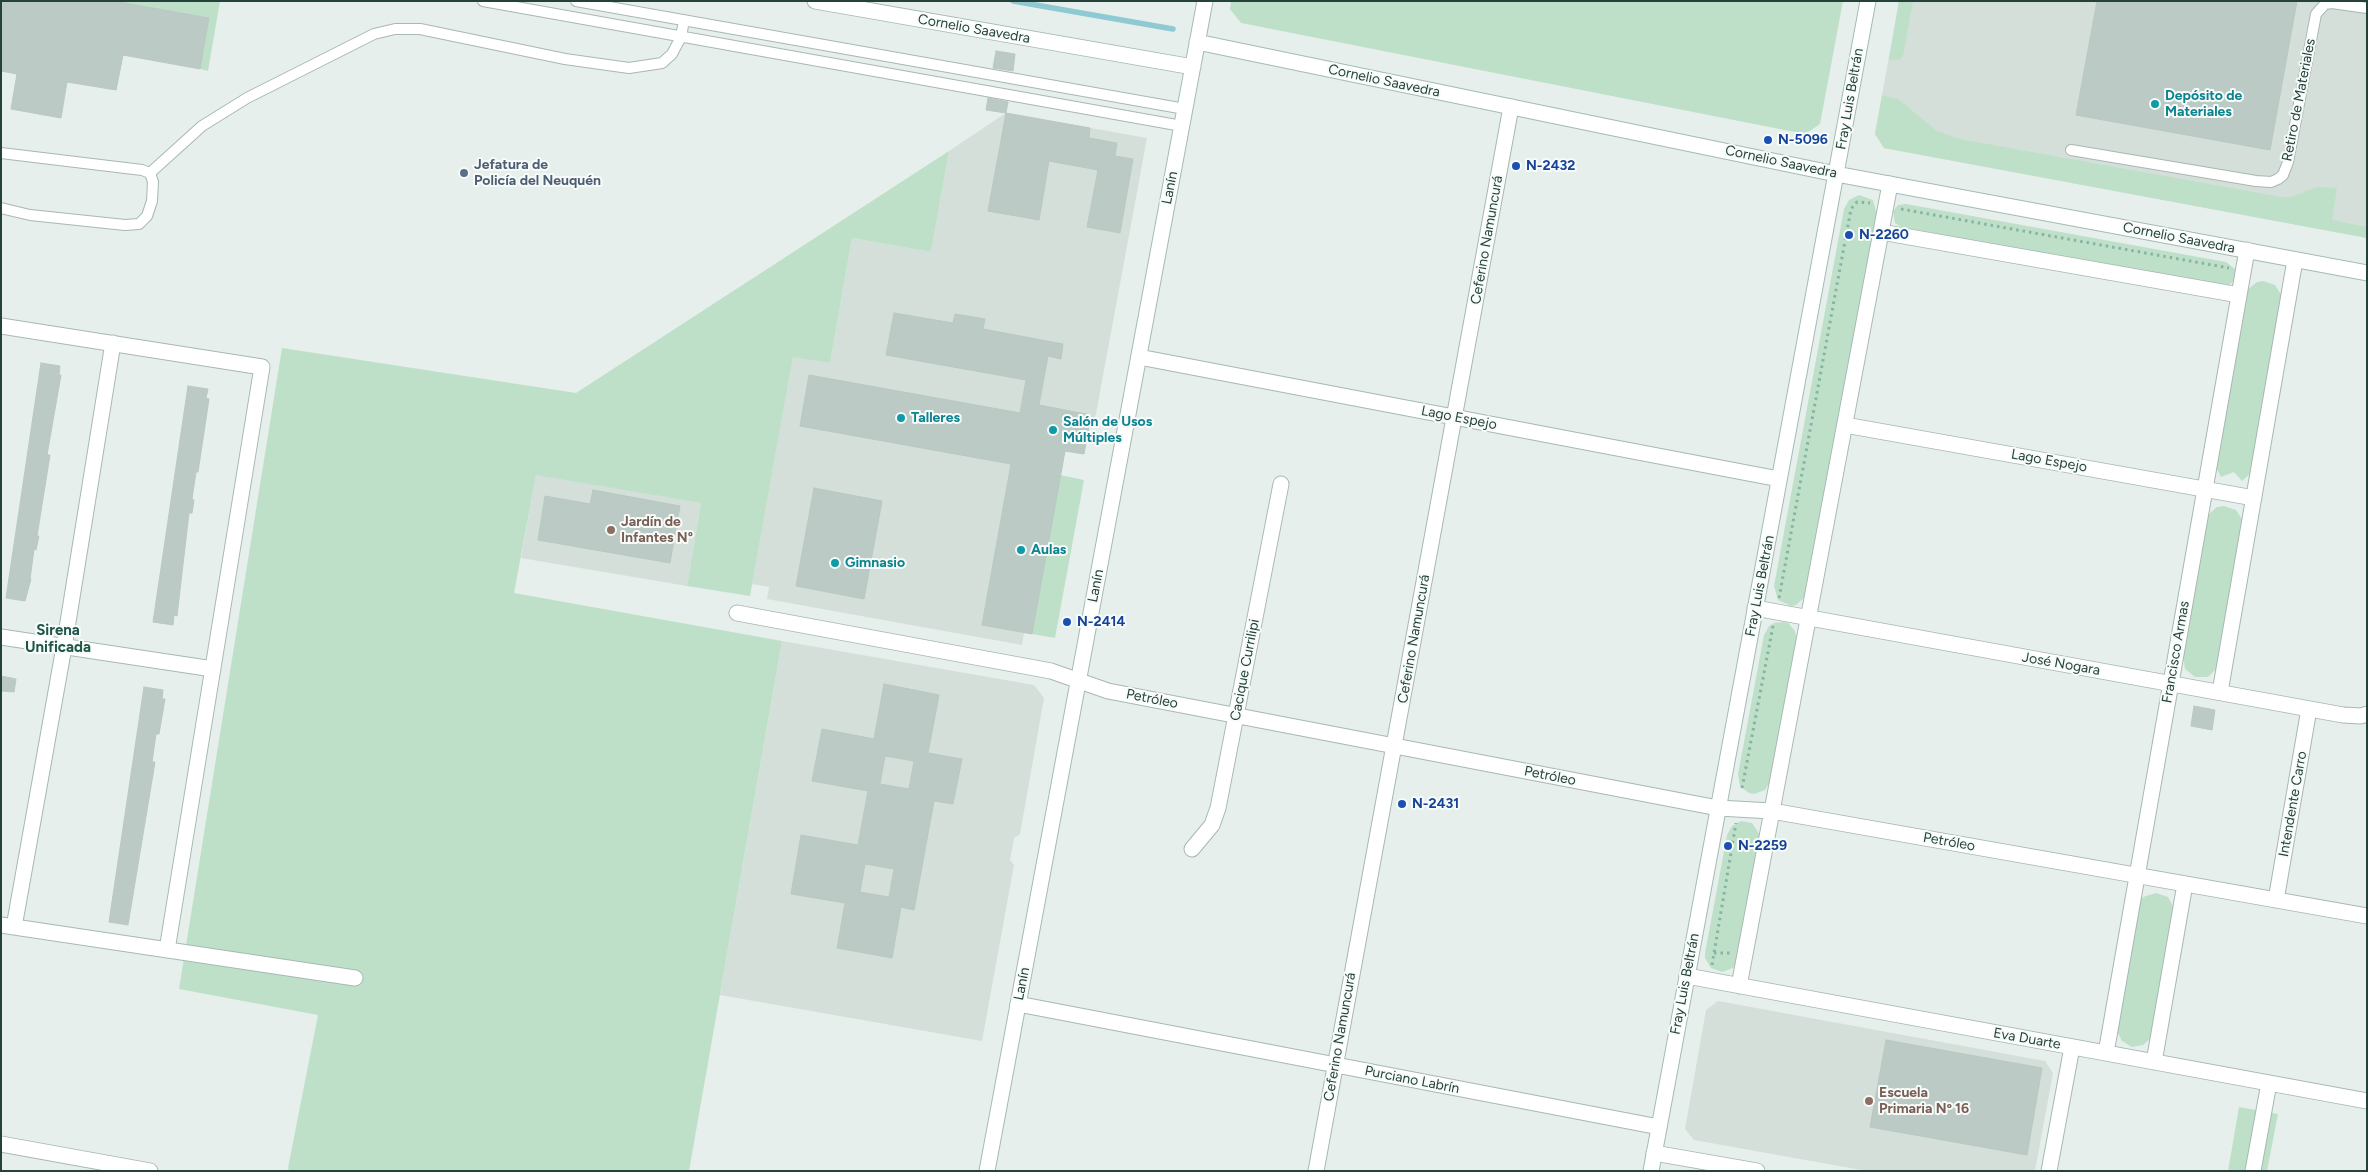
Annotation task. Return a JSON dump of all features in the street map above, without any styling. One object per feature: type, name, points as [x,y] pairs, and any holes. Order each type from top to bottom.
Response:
[{"type":"street","name":"Cornelio Saavedra","points":[[815,1],[1192,67]]},
{"type":"street","name":"Lanín","points":[[987,1171],[1205,1]]},
{"type":"street","name":"Fray Luis Beltrán","points":[[1651,1171],[1868,1]]},
{"type":"street","name":"Cornelio Saavedra","points":[[1197,42],[1836,174],[2367,273]]},
{"type":"street","name":"Ceferino Namuncurá","points":[[1316,1171],[1512,107]]},
{"type":"street","points":[[1740,986],[1890,184]]},
{"type":"street","points":[[1881,232],[2239,295]]},
{"type":"street","name":"Francisco Armas","points":[[2106,1053],[2247,250]]},
{"type":"street","points":[[2220,692],[2295,260]]},
{"type":"street","points":[[1,326],[262,367],[166,950]]},
{"type":"street","points":[[112,343],[64,647],[8,926],[355,978]]},
{"type":"street","name":"Lago Espejo","points":[[1139,357],[1780,479]]},
{"type":"street","name":"Lago Espejo","points":[[1845,425],[2254,498]]},
{"type":"street","name":"Cacique Currilipi","points":[[1192,849],[1212,825],[1216,817],[1281,484]]},
{"type":"street","name":"José Nogara","points":[[1756,608],[2309,709],[2352,716],[2367,714]]},
{"type":"street","name":"Petróleo","points":[[737,613],[1051,671],[1108,691],[1718,808],[1772,811],[2367,916]]},
{"type":"street","points":[[1,637],[213,669]]},
{"type":"street","name":"Intendente Carro","points":[[2276,900],[2309,709]]},
{"type":"street","points":[[2154,1062],[2185,884]]},
{"type":"street","name":"Eva Duarte","points":[[1687,976],[2367,1101]]},
{"type":"street","name":"Purciano Labrín","points":[[1018,1004],[1659,1127]]},
{"type":"street","points":[[2050,1171],[2072,1047]]},
{"type":"street","points":[[2253,1171],[2269,1083]]},
{"type":"street","points":[[1,1144],[150,1171]]},
{"type":"street","points":[[1654,1153],[1757,1171]]},
{"type":"lane","points":[[483,1],[1182,126]]},
{"type":"lane","points":[[576,1],[1185,109]]},
{"type":"lane","name":"Retiro de Materiales","points":[[2071,150],[2256,182],[2271,182],[2278,179],[2288,162],[2316,14],[2325,4],[2332,3],[2367,8]]},
{"type":"lane","points":[[150,174],[202,126],[248,98],[308,69],[355,42],[395,29],[420,29],[565,59],[629,68],[662,63],[672,54],[681,37],[684,20]]},
{"type":"lane","points":[[1,153],[142,170],[150,174],[154,182],[152,201],[147,216],[139,224],[125,225],[30,215],[1,208]]},
{"type":"path","points":[[1778,600],[1851,209],[1854,203],[1876,204]]},
{"type":"path","points":[[1895,208],[2235,269]]},
{"type":"path","points":[[1742,788],[1774,623]]},
{"type":"path","points":[[1711,968],[1736,822]]},
{"type":"shaded area","points":[[1899,1],[2367,1],[2367,238],[1884,148],[1875,134]]},
{"type":"shaded area","points":[[1006,113],[1147,138],[1095,419],[1091,419],[1084,454],[1065,451],[1032,634],[1024,633],[1022,645],[767,599],[769,587],[752,584],[793,356],[830,363],[852,238],[931,252],[949,151]]},
{"type":"shaded area","name":"Jardín de Infantes N°","points":[[536,474],[701,503],[687,586],[521,558]]},
{"type":"shaded area","points":[[782,641],[1034,685],[1044,698],[1020,834],[1014,838],[1010,860],[1014,865],[982,1041],[720,995]]},
{"type":"shaded area","name":"Escuela Primaria Nº 16","points":[[1718,1001],[2045,1061],[2053,1073],[2035,1171],[1867,1171],[1694,1140],[1685,1129],[1706,1010]]},
{"type":"green space","points":[[114,1],[220,1],[208,71],[200,69],[209,18]]},
{"type":"green space","points":[[1231,1],[1843,1],[1820,124],[1805,134],[1241,23],[1230,9]]},
{"type":"green space","points":[[1899,1],[1913,1],[1903,56],[1900,59],[1894,60],[1889,59]]},
{"type":"green space","points":[[1882,95],[1898,99],[1937,131],[1960,139],[2281,197],[2291,197],[2317,187],[2337,188],[2332,220],[2367,227],[2367,238],[1884,148],[1875,134]]},
{"type":"green space","points":[[949,151],[931,252],[852,238],[830,363],[793,357],[750,596],[687,586],[701,503],[536,475],[514,593],[782,641],[689,1171],[289,1171],[288,1168],[318,1015],[179,989],[282,348],[576,393]]},
{"type":"green space","points":[[1859,195],[1873,200],[1877,215],[1805,597],[1796,605],[1791,606],[1778,600],[1774,586],[1844,209],[1849,200]]},
{"type":"green space","points":[[1906,204],[2226,262],[2235,269],[2235,280],[2229,285],[2222,286],[1901,227],[1895,223],[1893,211],[1898,205]]},
{"type":"green space","points":[[2263,281],[2275,285],[2282,296],[2251,473],[2242,481],[2234,472],[2221,477],[2216,467],[2247,290],[2257,282]]},
{"type":"green space","points":[[1060,475],[1084,480],[1055,638],[1032,634]]},
{"type":"green space","points":[[2224,506],[2236,510],[2243,521],[2217,668],[2208,677],[2195,677],[2185,669],[2183,656],[2208,515],[2217,507]]},
{"type":"green space","points":[[1774,623],[1788,623],[1795,631],[1797,641],[1771,780],[1765,790],[1754,794],[1749,793],[1740,786],[1738,774],[1764,635],[1769,626]]},
{"type":"green space","points":[[1741,821],[1752,823],[1760,835],[1736,964],[1733,968],[1722,972],[1711,968],[1705,958],[1705,953],[1727,835],[1732,826]]},
{"type":"green space","points":[[2156,893],[2168,897],[2174,908],[2152,1037],[2143,1045],[2132,1047],[2122,1041],[2117,1031],[2139,902],[2143,897]]},
{"type":"green space","points":[[2239,1107],[2278,1114],[2267,1171],[2228,1171]]},
{"type":"building","points":[[1,1],[114,1],[209,18],[200,69],[123,55],[116,90],[67,82],[61,118],[11,109],[17,74],[1,71]]},
{"type":"building","points":[[2097,1],[2297,1],[2270,150],[2076,115]]},
{"type":"building","points":[[996,51],[1015,54],[1013,71],[993,68]]},
{"type":"building","points":[[988,98],[1008,102],[1006,113],[986,110]]},
{"type":"building","points":[[1006,113],[1090,128],[1089,138],[1117,143],[1115,156],[1133,159],[1120,233],[1087,227],[1098,170],[1049,161],[1039,220],[988,211]]},
{"type":"building","points":[[894,313],[953,323],[955,314],[985,319],[983,329],[1063,344],[1061,359],[1048,356],[1039,405],[1091,415],[1084,454],[1065,451],[1032,634],[982,625],[1011,464],[800,426],[809,375],[1020,413],[1026,380],[886,355]]},
{"type":"building","points":[[41,363],[60,366],[59,375],[61,375],[47,455],[50,455],[37,536],[39,536],[36,550],[34,549],[31,579],[25,601],[6,598]]},
{"type":"building","points":[[188,386],[208,389],[206,398],[209,399],[198,472],[196,472],[192,513],[189,513],[177,616],[174,615],[173,625],[153,622]]},
{"type":"building","name":"Gimnasio","points":[[814,488],[882,501],[864,599],[796,586]]},
{"type":"building","points":[[593,490],[680,506],[670,563],[538,540],[545,496],[590,504]]},
{"type":"building","points":[[1,676],[16,679],[14,692],[1,691]]},
{"type":"building","points":[[884,684],[939,695],[928,753],[962,759],[953,804],[934,801],[914,910],[901,907],[892,958],[837,948],[845,903],[791,894],[801,835],[858,845],[868,791],[812,781],[822,729],[874,739]],"holes":[[[885,756],[914,761],[909,789],[880,784]],[[865,864],[894,869],[889,897],[860,892]]]},
{"type":"building","points":[[144,687],[163,690],[162,699],[165,699],[159,734],[156,734],[152,762],[155,762],[128,925],[109,922]]},
{"type":"building","points":[[2194,706],[2215,710],[2212,730],[2191,726]]},
{"type":"building","points":[[1886,1040],[2042,1068],[2027,1155],[1870,1127]]},
{"type":"waterway","points":[[1013,1],[1173,29]]},
{"type":"place","name":"Depósito de Materiales","points":[[2155,104]]},
{"type":"place","name":"N-5096","points":[[1768,140]]},
{"type":"place","name":"N-2432","points":[[1516,166]]},
{"type":"place","name":"Jefatura de Policía del Neuquén","points":[[464,173]]},
{"type":"place","name":"N-2260","points":[[1849,235]]},
{"type":"place","name":"Talleres","points":[[901,418]]},
{"type":"place","name":"Salón de Usos Múltiples","points":[[1053,430]]},
{"type":"place","name":"Jardín de Infantes N°","points":[[611,530]]},
{"type":"place","name":"Aulas","points":[[1021,550]]},
{"type":"place","name":"Gimnasio","points":[[835,563]]},
{"type":"place","name":"N-2414","points":[[1067,622]]},
{"type":"place","name":"N-2431","points":[[1402,804]]},
{"type":"place","name":"N-2259","points":[[1728,846]]},
{"type":"place","name":"Escuela Primaria Nº 16","points":[[1869,1101]]},
{"type":"district","name":"Sirena Unificada","points":[[58,640]]}]
